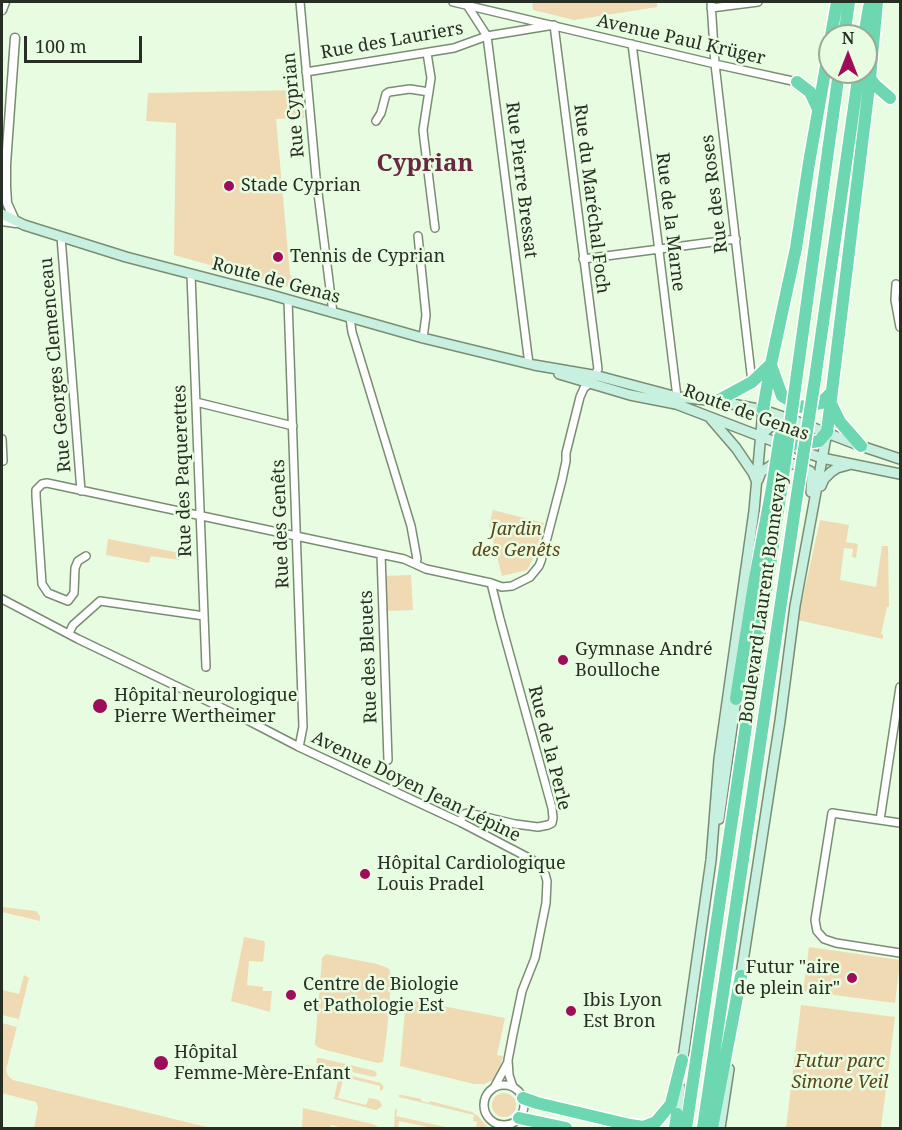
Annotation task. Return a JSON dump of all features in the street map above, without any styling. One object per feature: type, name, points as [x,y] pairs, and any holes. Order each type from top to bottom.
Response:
[{"type":"highway","points":[[833,24],[837,2]]},
{"type":"highway","points":[[846,24],[849,2]]},
{"type":"highway","points":[[866,24],[869,2]]},
{"type":"highway","points":[[873,24],[877,2]]},
{"type":"highway","points":[[797,82],[813,81],[818,76]]},
{"type":"highway","points":[[797,82],[810,92],[818,109]]},
{"type":"highway","points":[[763,410],[796,248],[822,84]]},
{"type":"highway","points":[[736,699],[755,578],[776,489],[780,437],[795,419],[797,374],[837,84]]},
{"type":"highway","name":"Boulevard Laurent Bonnevay","points":[[703,1128],[797,495],[864,84]]},
{"type":"highway","points":[[783,445],[819,441],[827,432],[866,110],[865,84]]},
{"type":"highway","points":[[873,84],[895,99]]},
{"type":"highway","points":[[866,110],[873,105],[895,99]]},
{"type":"highway","points":[[717,401],[752,382],[771,364]]},
{"type":"highway","points":[[771,364],[782,396],[801,407],[821,403],[831,398]]},
{"type":"highway","points":[[831,398],[840,422],[861,446]]},
{"type":"highway","name":"Boulevard Laurent Bonnevay","points":[[686,1128],[776,489]]},
{"type":"highway","points":[[712,1128],[741,976]]},
{"type":"highway","points":[[523,1098],[643,1127],[656,1122],[671,1104],[682,1060]]},
{"type":"highway","points":[[675,1128],[677,1114]]},
{"type":"highway","points":[[519,1118],[566,1128]]},
{"type":"main road","name":"Route de Genas","points":[[2,214],[16,223],[61,237],[423,338],[546,368],[559,375],[645,388],[676,400],[707,416],[783,445],[822,458],[900,474]]},
{"type":"main road","name":"Route de Genas","points":[[591,380],[630,395],[676,400],[717,401],[763,410],[795,419],[900,459]]},
{"type":"main road","points":[[677,1114],[682,1060],[711,860],[719,759],[754,511],[763,410]]},
{"type":"main road","points":[[707,416],[736,448],[757,482]]},
{"type":"main road","points":[[760,436],[770,427],[795,419]]},
{"type":"main road","points":[[720,1128],[805,551],[827,432]]},
{"type":"main road","points":[[757,482],[761,472],[772,465],[794,464],[810,471],[812,475],[805,551]]},
{"type":"main road","points":[[815,503],[824,479],[837,468],[851,464]]},
{"type":"main road","points":[[711,860],[718,828],[736,699]]},
{"type":"street","points":[[2,10],[5,2]]},
{"type":"street","name":"Rue Cyprian","points":[[300,2],[316,177],[333,313]]},
{"type":"street","name":"Avenue Paul Krüger","points":[[453,2],[466,3],[797,82]]},
{"type":"street","points":[[711,5],[758,2]]},
{"type":"street","name":"Rue Pierre Bressat","points":[[466,3],[487,36],[529,364]]},
{"type":"street","name":"Rue des Roses","points":[[711,5],[715,64],[752,382]]},
{"type":"street","name":"Rue des Lauriers","points":[[306,72],[454,48],[487,36],[555,25]]},
{"type":"street","name":"Rue du Maréchal Foch","points":[[555,25],[598,369],[591,380]]},
{"type":"street","points":[[15,38],[6,100],[4,189],[7,203],[16,223]]},
{"type":"street","name":"Rue de la Marne","points":[[632,44],[676,400]]},
{"type":"street","points":[[427,53],[431,78],[423,130],[435,228]]},
{"type":"street","points":[[376,121],[388,92],[410,89],[429,92]]},
{"type":"street","points":[[2,221],[16,223]]},
{"type":"street","points":[[418,236],[426,315],[423,338]]},
{"type":"street","name":"Rue Georges Clemenceau","points":[[61,237],[81,491]]},
{"type":"street","points":[[583,259],[736,239]]},
{"type":"street","name":"Rue des Paquerettes","points":[[191,274],[206,667]]},
{"type":"street","points":[[896,284],[894,300],[900,327]]},
{"type":"street","name":"Rue des Genêts","points":[[288,300],[303,727],[299,747]]},
{"type":"street","points":[[351,318],[352,332],[411,526],[416,563]]},
{"type":"street","points":[[86,556],[78,561],[75,568],[74,593],[68,602],[48,593],[42,584],[36,490],[42,484],[47,483],[381,554],[404,559],[426,569],[502,587],[512,586],[530,577],[539,566],[562,480],[566,453],[580,397],[591,380]]},
{"type":"street","points":[[630,395],[645,388]]},
{"type":"street","points":[[196,402],[293,426]]},
{"type":"street","points":[[2,439],[3,461]]},
{"type":"street","name":"Rue des Bleuets","points":[[381,554],[388,760]]},
{"type":"street","name":"Rue de la Perle","points":[[460,822],[464,814],[469,813],[515,824],[538,826],[549,825],[553,818],[492,583]]},
{"type":"street","name":"Avenue Doyen Jean Lépine","points":[[2,599],[299,747],[460,822],[531,859],[542,869],[547,881],[546,903],[535,958],[520,1000],[508,1060],[509,1076],[513,1087]]},
{"type":"street","points":[[69,633],[73,625],[100,601],[204,616]]},
{"type":"street","points":[[880,820],[897,729],[900,687]]},
{"type":"street","points":[[900,823],[832,813],[815,920],[817,931],[824,939],[836,944],[900,953]]},
{"type":"street","name":"Avenue Doyen Jean Lépine","points":[[495,1086],[508,1060]]},
{"type":"street","points":[[495,1086],[513,1087],[523,1098],[524,1107],[519,1118],[510,1124],[499,1125],[490,1120],[484,1110],[484,1099],[495,1086]]},
{"type":"green space","points":[[532,2],[657,2],[657,7],[574,20],[533,10]]},
{"type":"green space","name":"Stade Cyprian","points":[[302,90],[304,118],[276,119],[290,275],[292,276],[289,287],[174,255],[176,123],[146,121],[148,93]]},
{"type":"green space","name":"Jardin des Genêts","points":[[493,510],[544,523],[534,557],[527,570],[502,576],[489,525]]},
{"type":"green space","points":[[820,520],[849,525],[846,542],[858,544],[856,558],[852,557],[853,549],[844,548],[840,580],[876,587],[882,546],[888,546],[889,607],[887,607],[881,634],[883,639],[798,620]]},
{"type":"green space","points":[[108,539],[180,553],[179,560],[151,556],[149,563],[106,555]]},
{"type":"green space","points":[[411,575],[413,610],[386,611],[384,576]]},
{"type":"green space","points":[[2,907],[36,911],[40,916],[40,921],[2,912]]},
{"type":"green space","points":[[244,937],[264,941],[263,962],[249,961],[247,985],[263,987],[263,991],[272,991],[270,1012],[231,1001]]},
{"type":"green space","name":"Futur \"aire de plein air\"","points":[[809,947],[900,960],[895,1003],[803,991]]},
{"type":"green space","points":[[326,954],[377,964],[390,971],[391,984],[383,1062],[377,1063],[316,1046],[322,958]]},
{"type":"green space","points":[[24,975],[29,978],[19,1019],[2,1015],[2,990],[19,994]]},
{"type":"green space","points":[[406,999],[505,1018],[497,1055],[503,1056],[495,1079],[484,1084],[474,1084],[400,1066]]},
{"type":"green space","name":"Futur parc Simone Veil","points":[[801,1005],[895,1017],[881,1128],[786,1128]]},
{"type":"green space","points":[[2,1023],[17,1027],[6,1070],[8,1076],[13,1080],[211,1128],[34,1128],[38,1108],[36,1102],[2,1093]]},
{"type":"green space","points":[[317,1058],[375,1071],[377,1075],[374,1077],[318,1064]]},
{"type":"green space","points":[[306,1065],[381,1083],[384,1088],[380,1091],[380,1086],[344,1077],[338,1098],[366,1105],[369,1098],[379,1100],[381,1107],[376,1110],[334,1099],[339,1076],[307,1068]]},
{"type":"green space","points":[[504,1093],[512,1097],[516,1105],[512,1113],[504,1117],[496,1113],[492,1105],[496,1097]]},
{"type":"green space","points":[[399,1095],[472,1112],[488,1128],[476,1128],[477,1122],[473,1121],[474,1115],[399,1097]]},
{"type":"green space","points":[[303,1108],[373,1124],[380,1128],[345,1128],[331,1125],[330,1128],[302,1128]]},
{"type":"green space","points":[[395,1109],[397,1110],[396,1116],[450,1128],[432,1128],[399,1121],[398,1128],[394,1128]]},
{"type":"place","name":"Stade Cyprian","points":[[229,186]]},
{"type":"place","name":"Tennis de Cyprian","points":[[278,257]]},
{"type":"place","name":"Gymnase André Boulloche","points":[[563,660]]},
{"type":"place","name":"Hôpital neurologique Pierre Wertheimer","points":[[100,706]]},
{"type":"place","name":"Hôpital Cardiologique Louis Pradel","points":[[365,874]]},
{"type":"place","name":"Futur \"aire de plein air\"","points":[[852,978]]},
{"type":"place","name":"Centre de Biologie et Pathologie Est","points":[[291,995]]},
{"type":"place","name":"Ibis Lyon Est Bron","points":[[571,1011]]},
{"type":"place","name":"Hôpital Femme-Mère-Enfant","points":[[161,1063]]},
{"type":"district","name":"Cyprian","points":[[425,164]]}]
